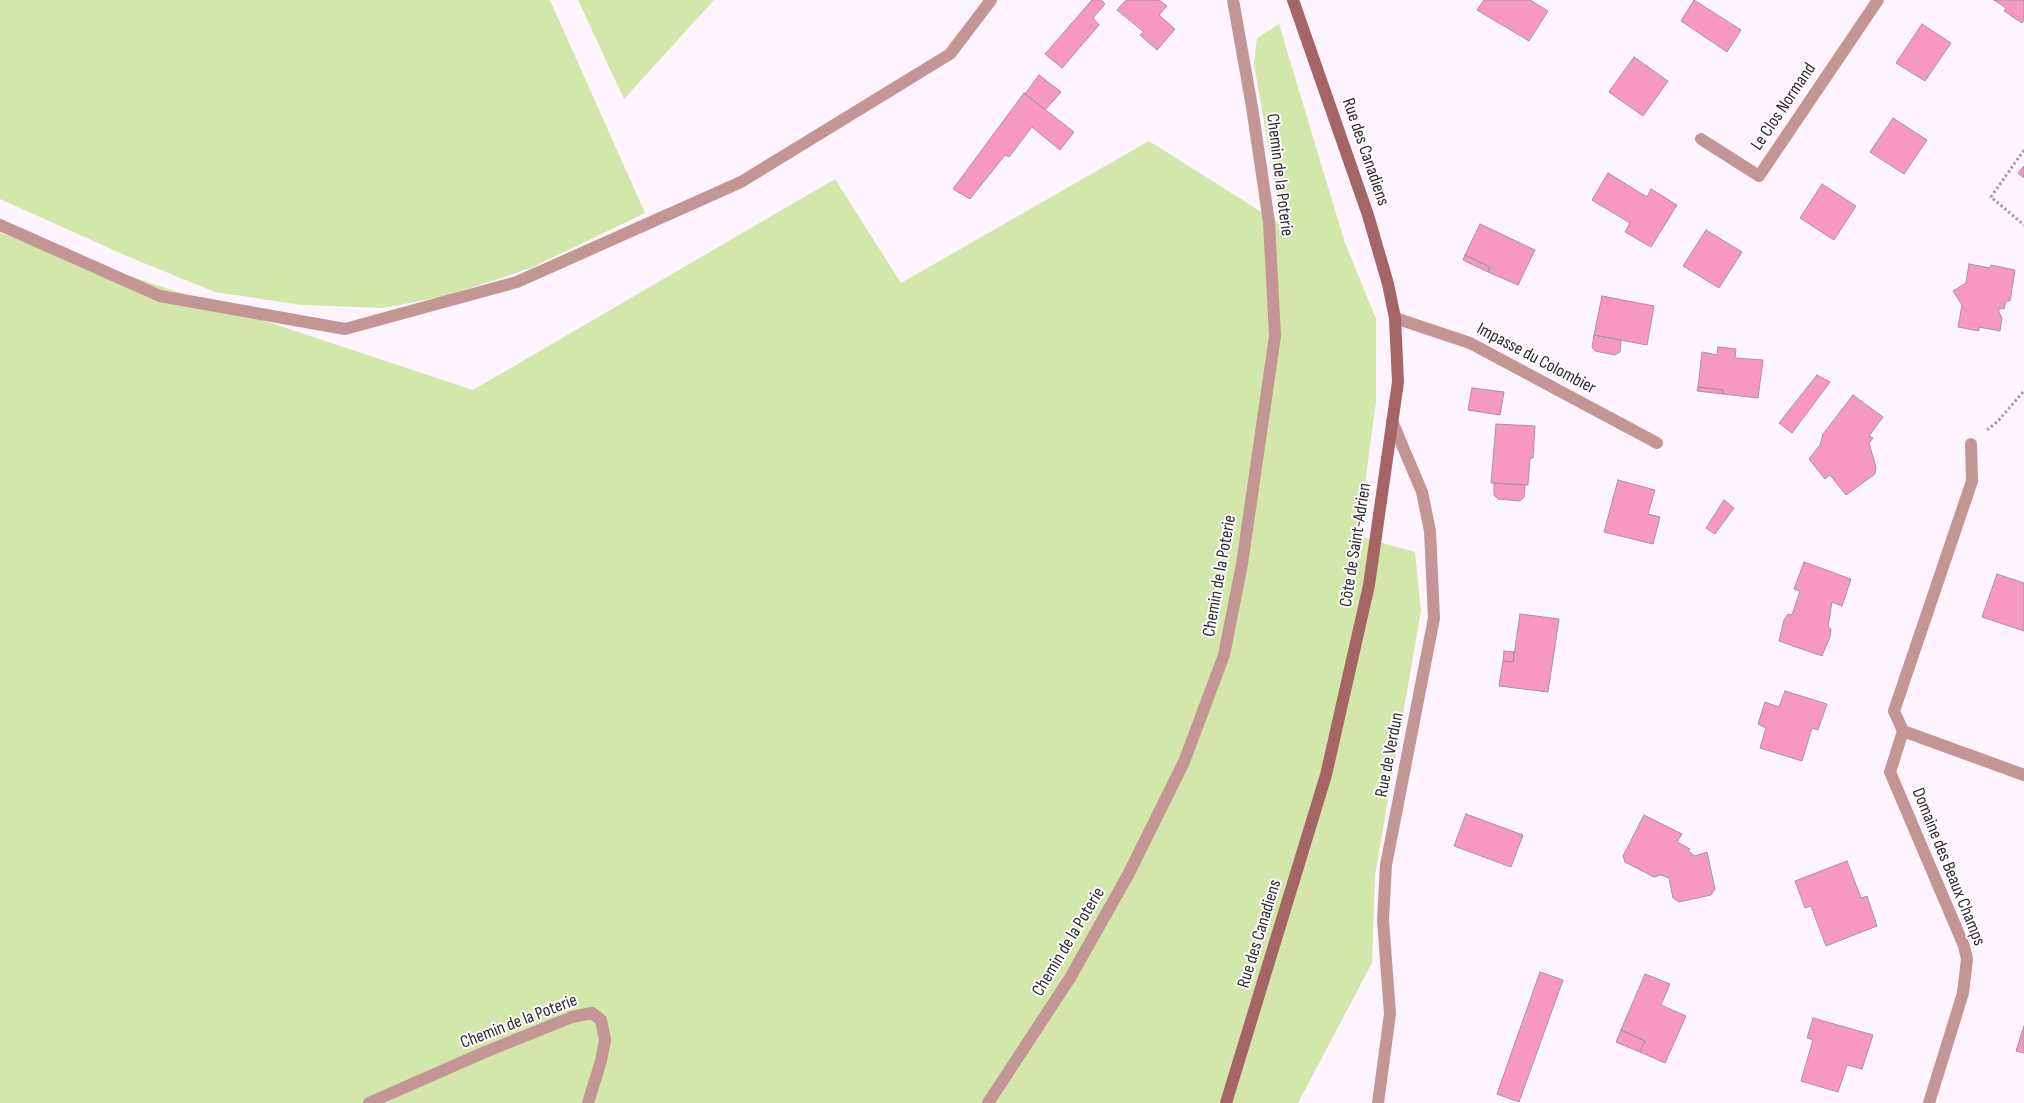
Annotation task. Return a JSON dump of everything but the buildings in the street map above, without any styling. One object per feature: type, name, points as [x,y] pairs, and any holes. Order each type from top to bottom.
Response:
[{"type":"main road","name":"Rue des Canadiens","points":[[1293,0],[1368,215],[1388,284],[1395,318]]},
{"type":"main road","name":"Côte de Saint-Adrien","points":[[1326,775],[1369,585],[1398,382],[1395,318]]},
{"type":"main road","name":"Rue des Canadiens","points":[[1226,1103],[1326,775]]},
{"type":"street","points":[[0,225],[160,296],[346,329],[517,282],[741,182],[950,54],[991,0]]},
{"type":"street","name":"Chemin de la Poterie","points":[[988,1103],[1070,978],[1128,875],[1184,762],[1224,655],[1242,564],[1275,336],[1269,222],[1252,107],[1233,0]]},
{"type":"street","name":"Le Clos Normand","points":[[1701,139],[1759,176],[1878,0]]},
{"type":"street","name":"Impasse du Colombier","points":[[1395,318],[1470,343],[1657,443]]},
{"type":"street","name":"Rue de Verdun","points":[[1378,1103],[1390,1014],[1383,920],[1386,866],[1434,618],[1430,531],[1422,492],[1392,421]]},
{"type":"street","points":[[1971,444],[1972,481],[1894,711],[1903,731],[2024,776]]},
{"type":"street","name":"Domaine des Beaux Champs","points":[[1903,731],[1890,772],[1964,946],[1967,959],[1963,993],[1928,1103]]},
{"type":"street","name":"Chemin de la Poterie","points":[[369,1103],[572,1017],[592,1013],[601,1020],[605,1040],[601,1061],[588,1103]]},
{"type":"path","points":[[2024,150],[1991,197],[2024,225]]},
{"type":"path","points":[[1971,444],[1998,421],[2024,390]]},
{"type":"green space","points":[[0,0],[550,0],[645,213],[531,268],[446,296],[383,308],[301,305],[215,292],[129,257],[0,199]]},
{"type":"green space","points":[[578,0],[714,0],[624,99]]},
{"type":"green space","points":[[1279,24],[1344,240],[1376,319],[1376,402],[1358,536],[1415,552],[1421,611],[1375,875],[1372,963],[1298,1103],[0,1103],[0,233],[473,390],[835,179],[901,283],[1149,141],[1282,225],[1254,64],[1257,38]]}]
